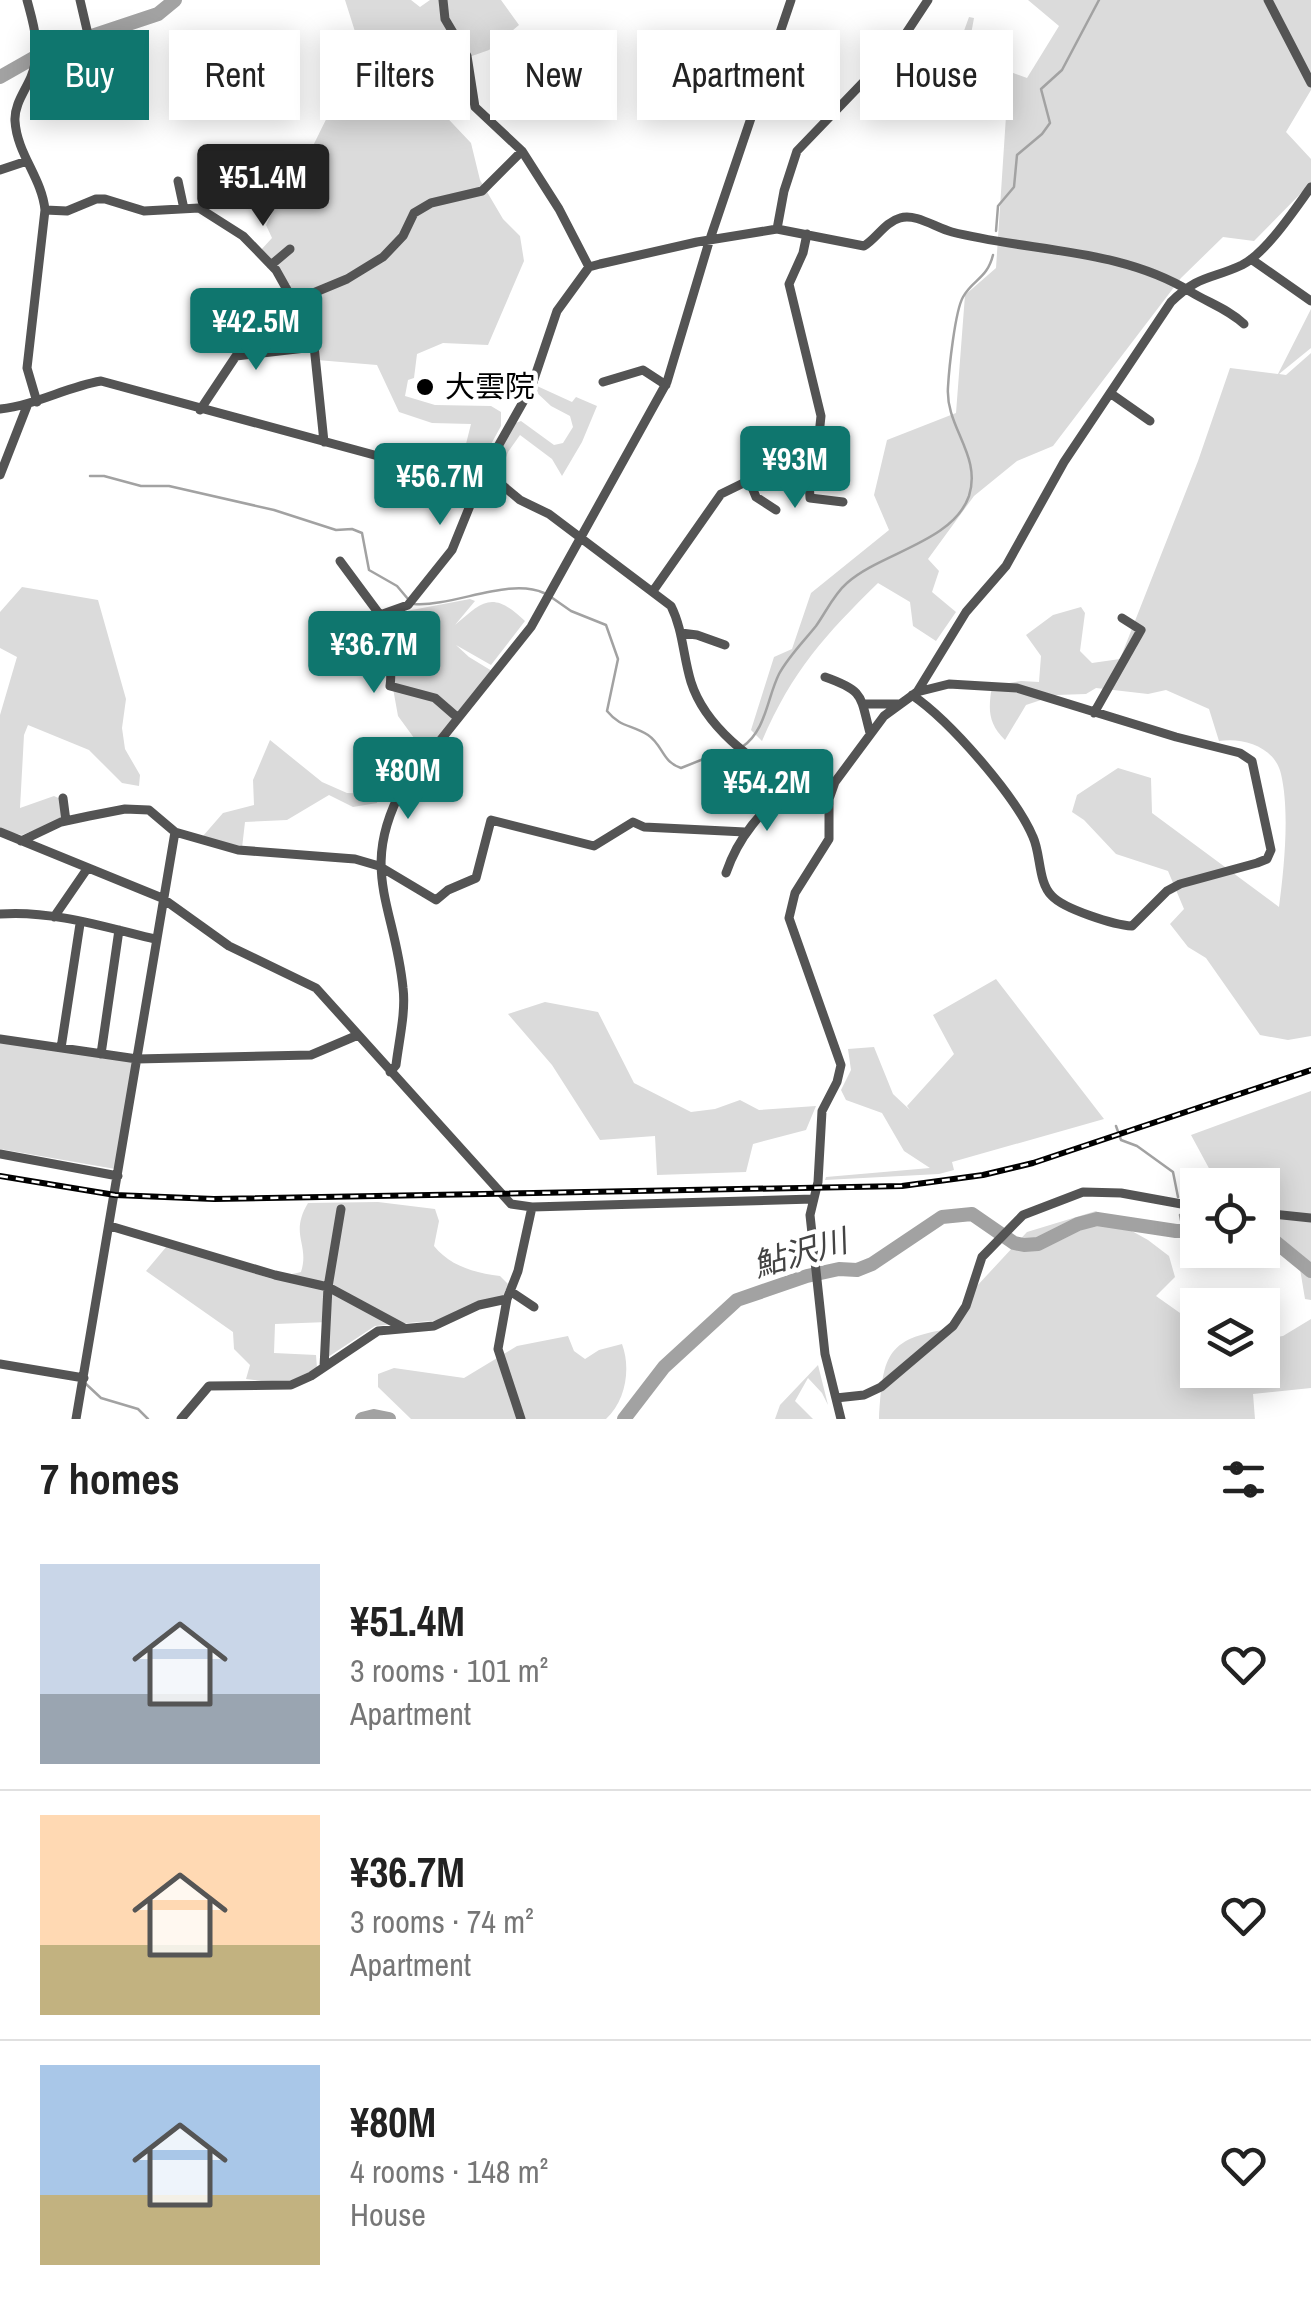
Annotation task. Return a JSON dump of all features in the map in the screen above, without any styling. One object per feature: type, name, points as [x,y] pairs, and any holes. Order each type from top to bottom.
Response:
[{"type":"street","points":[[0,475],[32,404],[26,368],[45,210],[43,193],[26,161],[14,115],[34,68],[36,28],[26,0]]},
{"type":"street","points":[[80,0],[87,30]]},
{"type":"street","points":[[443,0],[445,19],[467,56],[475,107],[522,151],[559,209],[589,267]]},
{"type":"street","points":[[390,1072],[396,1064],[404,994],[379,866],[381,844],[394,803],[403,786],[531,627],[666,384],[709,242],[791,0]]},
{"type":"street","points":[[778,230],[784,191],[797,151],[897,48],[928,0]]},
{"type":"street","points":[[1268,0],[1311,83]]},
{"type":"street","points":[[294,300],[347,280],[383,257],[403,236],[414,214],[431,202],[482,191],[522,151]]},
{"type":"street","points":[[0,170],[26,161]]},
{"type":"street","points":[[178,181],[184,209]]},
{"type":"street","points":[[914,694],[966,612],[1014,554],[1064,462],[1171,302],[1186,288],[1251,259],[1311,187]]},
{"type":"street","points":[[45,210],[67,211],[106,199],[144,212],[200,208],[230,227],[271,265],[313,336],[324,442]]},
{"type":"street","points":[[380,615],[412,601],[452,550],[484,471],[531,388],[557,311],[589,267],[778,230],[864,246],[898,218],[909,217],[1007,245],[1114,259],[1186,288],[1244,324]]},
{"type":"street","points":[[807,234],[789,284],[821,416],[818,444],[808,463],[810,498],[843,502]]},
{"type":"street","points":[[271,265],[290,248]]},
{"type":"street","points":[[1251,259],[1311,301]]},
{"type":"street","points":[[200,410],[236,356],[314,346]]},
{"type":"street","points":[[603,382],[643,370],[666,384]]},
{"type":"street","points":[[0,409],[32,404],[101,381],[389,459],[478,465],[520,500],[549,514],[671,606],[699,703],[746,754],[829,808]]},
{"type":"street","points":[[1110,393],[1150,421]]},
{"type":"street","points":[[653,592],[722,494],[770,470],[808,463]]},
{"type":"street","points":[[749,480],[756,497],[776,510]]},
{"type":"street","points":[[340,561],[380,615],[380,632],[391,656],[390,686],[434,698],[458,718]]},
{"type":"street","points":[[1094,713],[1140,630],[1122,618]]},
{"type":"street","points":[[681,633],[726,646]]},
{"type":"street","points":[[824,677],[856,690],[864,704],[870,733]]},
{"type":"street","points":[[841,1419],[825,1354],[810,1215],[822,1111],[841,1065],[790,928],[789,910],[795,893],[829,839],[830,792],[870,733],[914,694],[950,684],[1017,688],[1240,753],[1252,760],[1272,850],[1267,859],[1167,891],[1132,926],[1056,900],[1046,887],[1034,838],[1012,801],[949,724],[914,694]]},
{"type":"street","points":[[864,704],[900,704]]},
{"type":"street","points":[[726,874],[734,849],[755,818],[792,785]]},
{"type":"street","points":[[63,798],[66,821]]},
{"type":"street","points":[[21,840],[66,821],[125,810],[149,810],[175,832],[238,850],[355,859],[379,866],[436,900],[476,878],[490,820],[594,846],[634,822],[644,828],[745,832]]},
{"type":"street","points":[[0,832],[162,898],[230,946],[316,988],[504,1199],[532,1207],[813,1199]]},
{"type":"street","points":[[76,1419],[175,832]]},
{"type":"street","points":[[54,917],[87,869]]},
{"type":"street","points":[[0,914],[21,912],[54,917],[154,939]]},
{"type":"street","points":[[61,1048],[80,924]]},
{"type":"street","points":[[100,1054],[119,930]]},
{"type":"street","points":[[0,1039],[137,1059],[312,1055],[358,1035]]},
{"type":"street","points":[[0,1154],[118,1176]]},
{"type":"street","points":[[836,1398],[864,1395],[881,1387],[953,1326],[966,1306],[982,1257],[1023,1215],[1083,1192],[1121,1193],[1180,1204]]},
{"type":"street","points":[[520,1419],[498,1349],[532,1207]]},
{"type":"street","points":[[324,1367],[328,1287],[341,1209]]},
{"type":"street","points":[[1280,1215],[1311,1218]]},
{"type":"street","points":[[110,1226],[328,1287],[406,1329]]},
{"type":"street","points":[[181,1419],[209,1386],[291,1384],[378,1331],[434,1326],[508,1295],[534,1306]]},
{"type":"street","points":[[0,1364],[84,1378]]},
{"type":"shaded area","points":[[345,0],[411,0],[420,7],[430,0],[501,0],[519,25],[513,30],[490,30],[490,49],[470,57],[470,30],[354,30]]},
{"type":"shaded area","points":[[1028,0],[1311,0],[1311,90],[1286,132],[1311,159],[1311,183],[1254,241],[1223,237],[1181,278],[1053,446],[1017,461],[974,496],[928,559],[939,571],[932,592],[956,612],[936,641],[913,626],[910,602],[878,583],[811,655],[785,694],[762,741],[751,730],[774,657],[792,649],[811,593],[889,530],[874,495],[887,440],[956,413],[965,295],[996,268],[1006,120],[1013,120],[1013,73],[1027,78],[1059,26]]},
{"type":"shaded area","points":[[969,17],[974,18],[972,30],[964,30]]},
{"type":"shaded area","points":[[326,120],[449,120],[471,143],[480,180],[503,219],[520,236],[524,261],[488,345],[443,343],[417,354],[414,378],[408,380],[405,396],[435,405],[491,406],[501,412],[501,426],[479,466],[462,460],[471,424],[432,423],[399,412],[377,365],[317,360],[288,287],[292,283],[287,286],[260,251],[272,238],[266,225],[273,211],[259,190],[299,156],[306,160]]},
{"type":"shaded area","points":[[1311,309],[1311,348],[1279,374],[1286,375],[1311,353],[1311,1036],[1288,1040],[1260,1035],[1206,958],[1188,947],[1170,924],[1184,909],[1168,871],[1116,854],[1072,812],[1077,795],[1118,768],[1151,778],[1152,813],[1279,907],[1286,823],[1281,774],[1272,757],[1248,743],[1219,741],[1209,709],[1166,690],[1148,694],[1096,688],[1086,694],[1056,695],[1026,705],[1005,740],[992,722],[990,702],[992,686],[1039,682],[1041,656],[1026,635],[1053,615],[1081,607],[1085,613],[1080,651],[1092,663],[1120,659],[1230,368],[1278,374]]},
{"type":"shaded area","points":[[537,386],[572,402],[576,397],[597,406],[562,476],[552,459],[520,435],[508,452],[499,478],[487,467],[513,424],[521,421],[554,445],[563,443],[573,427],[570,416],[551,406],[535,391]]},
{"type":"shaded area","points":[[22,587],[98,600],[126,699],[122,728],[125,749],[140,775],[139,786],[122,783],[89,750],[28,725],[24,735],[20,808],[54,796],[65,801],[67,817],[22,835],[0,830],[0,715],[17,657],[0,648],[0,612]]},
{"type":"shaded area","points":[[475,601],[455,625],[488,602],[504,605],[525,621],[491,665],[456,645],[492,671],[425,753],[398,716],[380,616]]},
{"type":"shaded area","points":[[270,740],[322,782],[347,793],[379,794],[377,803],[353,807],[329,795],[287,820],[245,822],[242,848],[203,836],[223,813],[254,805],[253,780]]},
{"type":"shaded area","points":[[996,979],[1104,1119],[952,1162],[954,1170],[939,1174],[825,1180],[930,1168],[904,1151],[882,1113],[846,1100],[841,1090],[851,1070],[848,1049],[874,1047],[893,1094],[910,1110],[907,1106],[954,1054],[933,1015]]},
{"type":"shaded area","points":[[545,1002],[598,1012],[634,1083],[691,1112],[740,1100],[759,1110],[816,1106],[806,1130],[753,1144],[746,1172],[657,1175],[655,1136],[600,1140],[552,1065],[508,1014]]},
{"type":"shaded area","points":[[0,1043],[137,1061],[121,1170],[0,1149]]},
{"type":"shaded area","points":[[1311,1091],[1311,1300],[1305,1299],[1298,1257],[1280,1252],[1280,1168],[1209,1168],[1191,1135]]},
{"type":"shaded area","points":[[378,1202],[435,1209],[439,1221],[434,1246],[464,1267],[500,1276],[508,1284],[503,1296],[441,1320],[375,1326],[328,1357],[328,1322],[275,1324],[274,1353],[316,1355],[317,1368],[285,1384],[246,1379],[250,1365],[234,1349],[233,1332],[146,1271],[167,1246],[272,1279],[301,1272],[300,1223],[308,1203]]},
{"type":"shaded area","points":[[1096,1211],[1169,1256],[1175,1277],[1156,1296],[1180,1313],[1180,1388],[1280,1388],[1280,1336],[1311,1319],[1311,1388],[1253,1394],[1255,1419],[879,1419],[882,1380],[891,1355],[912,1338],[950,1329],[976,1287],[1027,1232]]},
{"type":"shaded area","points":[[568,1336],[574,1351],[585,1359],[599,1350],[622,1344],[625,1384],[606,1419],[411,1419],[378,1387],[378,1374],[394,1368],[464,1378],[517,1346]]},
{"type":"shaded area","points":[[818,1365],[828,1405],[808,1378],[795,1401],[813,1419],[775,1419],[780,1405]]},
{"type":"waterway","points":[[0,77],[44,52],[158,14],[175,0]]},
{"type":"waterway","points":[[996,231],[998,206],[1014,187],[1017,155],[1050,123],[1041,89],[1062,70],[1099,0]]},
{"type":"waterway","points":[[742,747],[761,723],[775,683],[791,655],[842,587],[932,536],[961,512],[969,496],[971,467],[949,401],[950,367],[960,304],[993,255]]},
{"type":"waterway","points":[[90,476],[141,486],[169,486],[274,510],[336,530],[352,529],[362,533],[369,570],[397,586],[408,599]]},
{"type":"waterway","points":[[414,604],[514,588],[544,593]]},
{"type":"waterway","points":[[551,597],[571,611],[606,625],[618,659],[607,711],[612,716],[648,735],[670,762],[681,768],[735,751]]},
{"type":"waterway","points":[[1116,1126],[1121,1140],[1137,1146],[1173,1172],[1178,1197]]},
{"type":"waterway","name":"鮎沢川","points":[[624,1419],[664,1367],[737,1300],[807,1276],[839,1269],[857,1270],[872,1264],[942,1217],[972,1214],[1014,1243],[1024,1245],[1038,1244],[1097,1219],[1180,1231]]},
{"type":"waterway","name":"鮎沢川","points":[[1280,1246],[1311,1271]]},
{"type":"waterway","points":[[86,1384],[101,1398],[138,1409],[148,1419]]},
{"type":"waterway","name":"鮎沢川","points":[[362,1419],[389,1419]]},
{"type":"railway","points":[[0,1176],[115,1195],[214,1199],[902,1186],[983,1175],[1033,1163],[1311,1070]]},
{"type":"place","name":"大雲院","points":[[425,387]]}]
